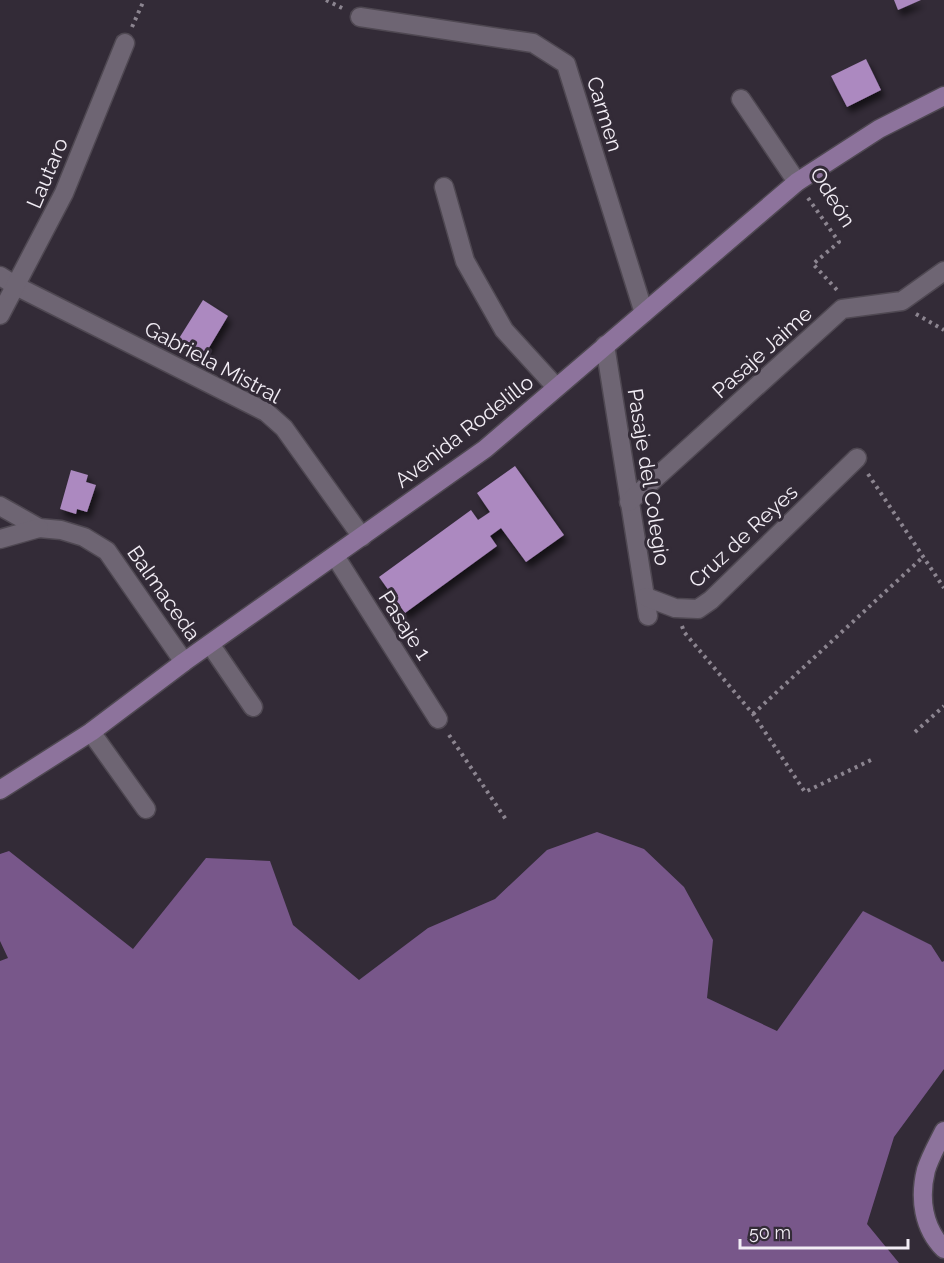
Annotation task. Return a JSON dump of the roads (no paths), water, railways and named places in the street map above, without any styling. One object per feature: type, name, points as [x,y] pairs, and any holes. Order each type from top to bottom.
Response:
[{"type":"street","name":"Carmen","points":[[360,17],[533,43],[566,64],[644,313]]},
{"type":"street","name":"Lautaro","points":[[0,315],[64,194],[125,43]]},
{"type":"street","name":"Avenida Rodelillo","points":[[0,790],[91,732],[184,662],[485,449],[797,182],[879,129],[944,96]]},
{"type":"street","name":"Odeón","points":[[741,99],[797,182]]},
{"type":"street","points":[[444,187],[465,261],[476,281],[504,330],[556,387]]},
{"type":"street","name":"Pasaje Jaime","points":[[628,502],[842,309],[902,301],[944,271]]},
{"type":"street","name":"Gabriela Mistral","points":[[0,276],[266,412],[284,428],[362,537]]},
{"type":"street","name":"Pasaje del Colegio","points":[[605,345],[628,502],[648,616]]},
{"type":"street","name":"Cruz de Reyes","points":[[646,597],[675,608],[698,609],[711,600],[857,458]]},
{"type":"street","name":"Balmaceda","points":[[0,506],[39,528]]},
{"type":"street","name":"Balmaceda","points":[[0,539],[39,528],[61,530],[84,537],[106,551],[184,662]]},
{"type":"street","name":"Pasaje 1","points":[[335,556],[438,718]]},
{"type":"street","points":[[210,644],[254,707]]},
{"type":"street","points":[[91,732],[146,809]]},
{"type":"street","points":[[944,1131],[926,1169],[923,1194],[924,1214],[930,1231],[944,1249]]}]
